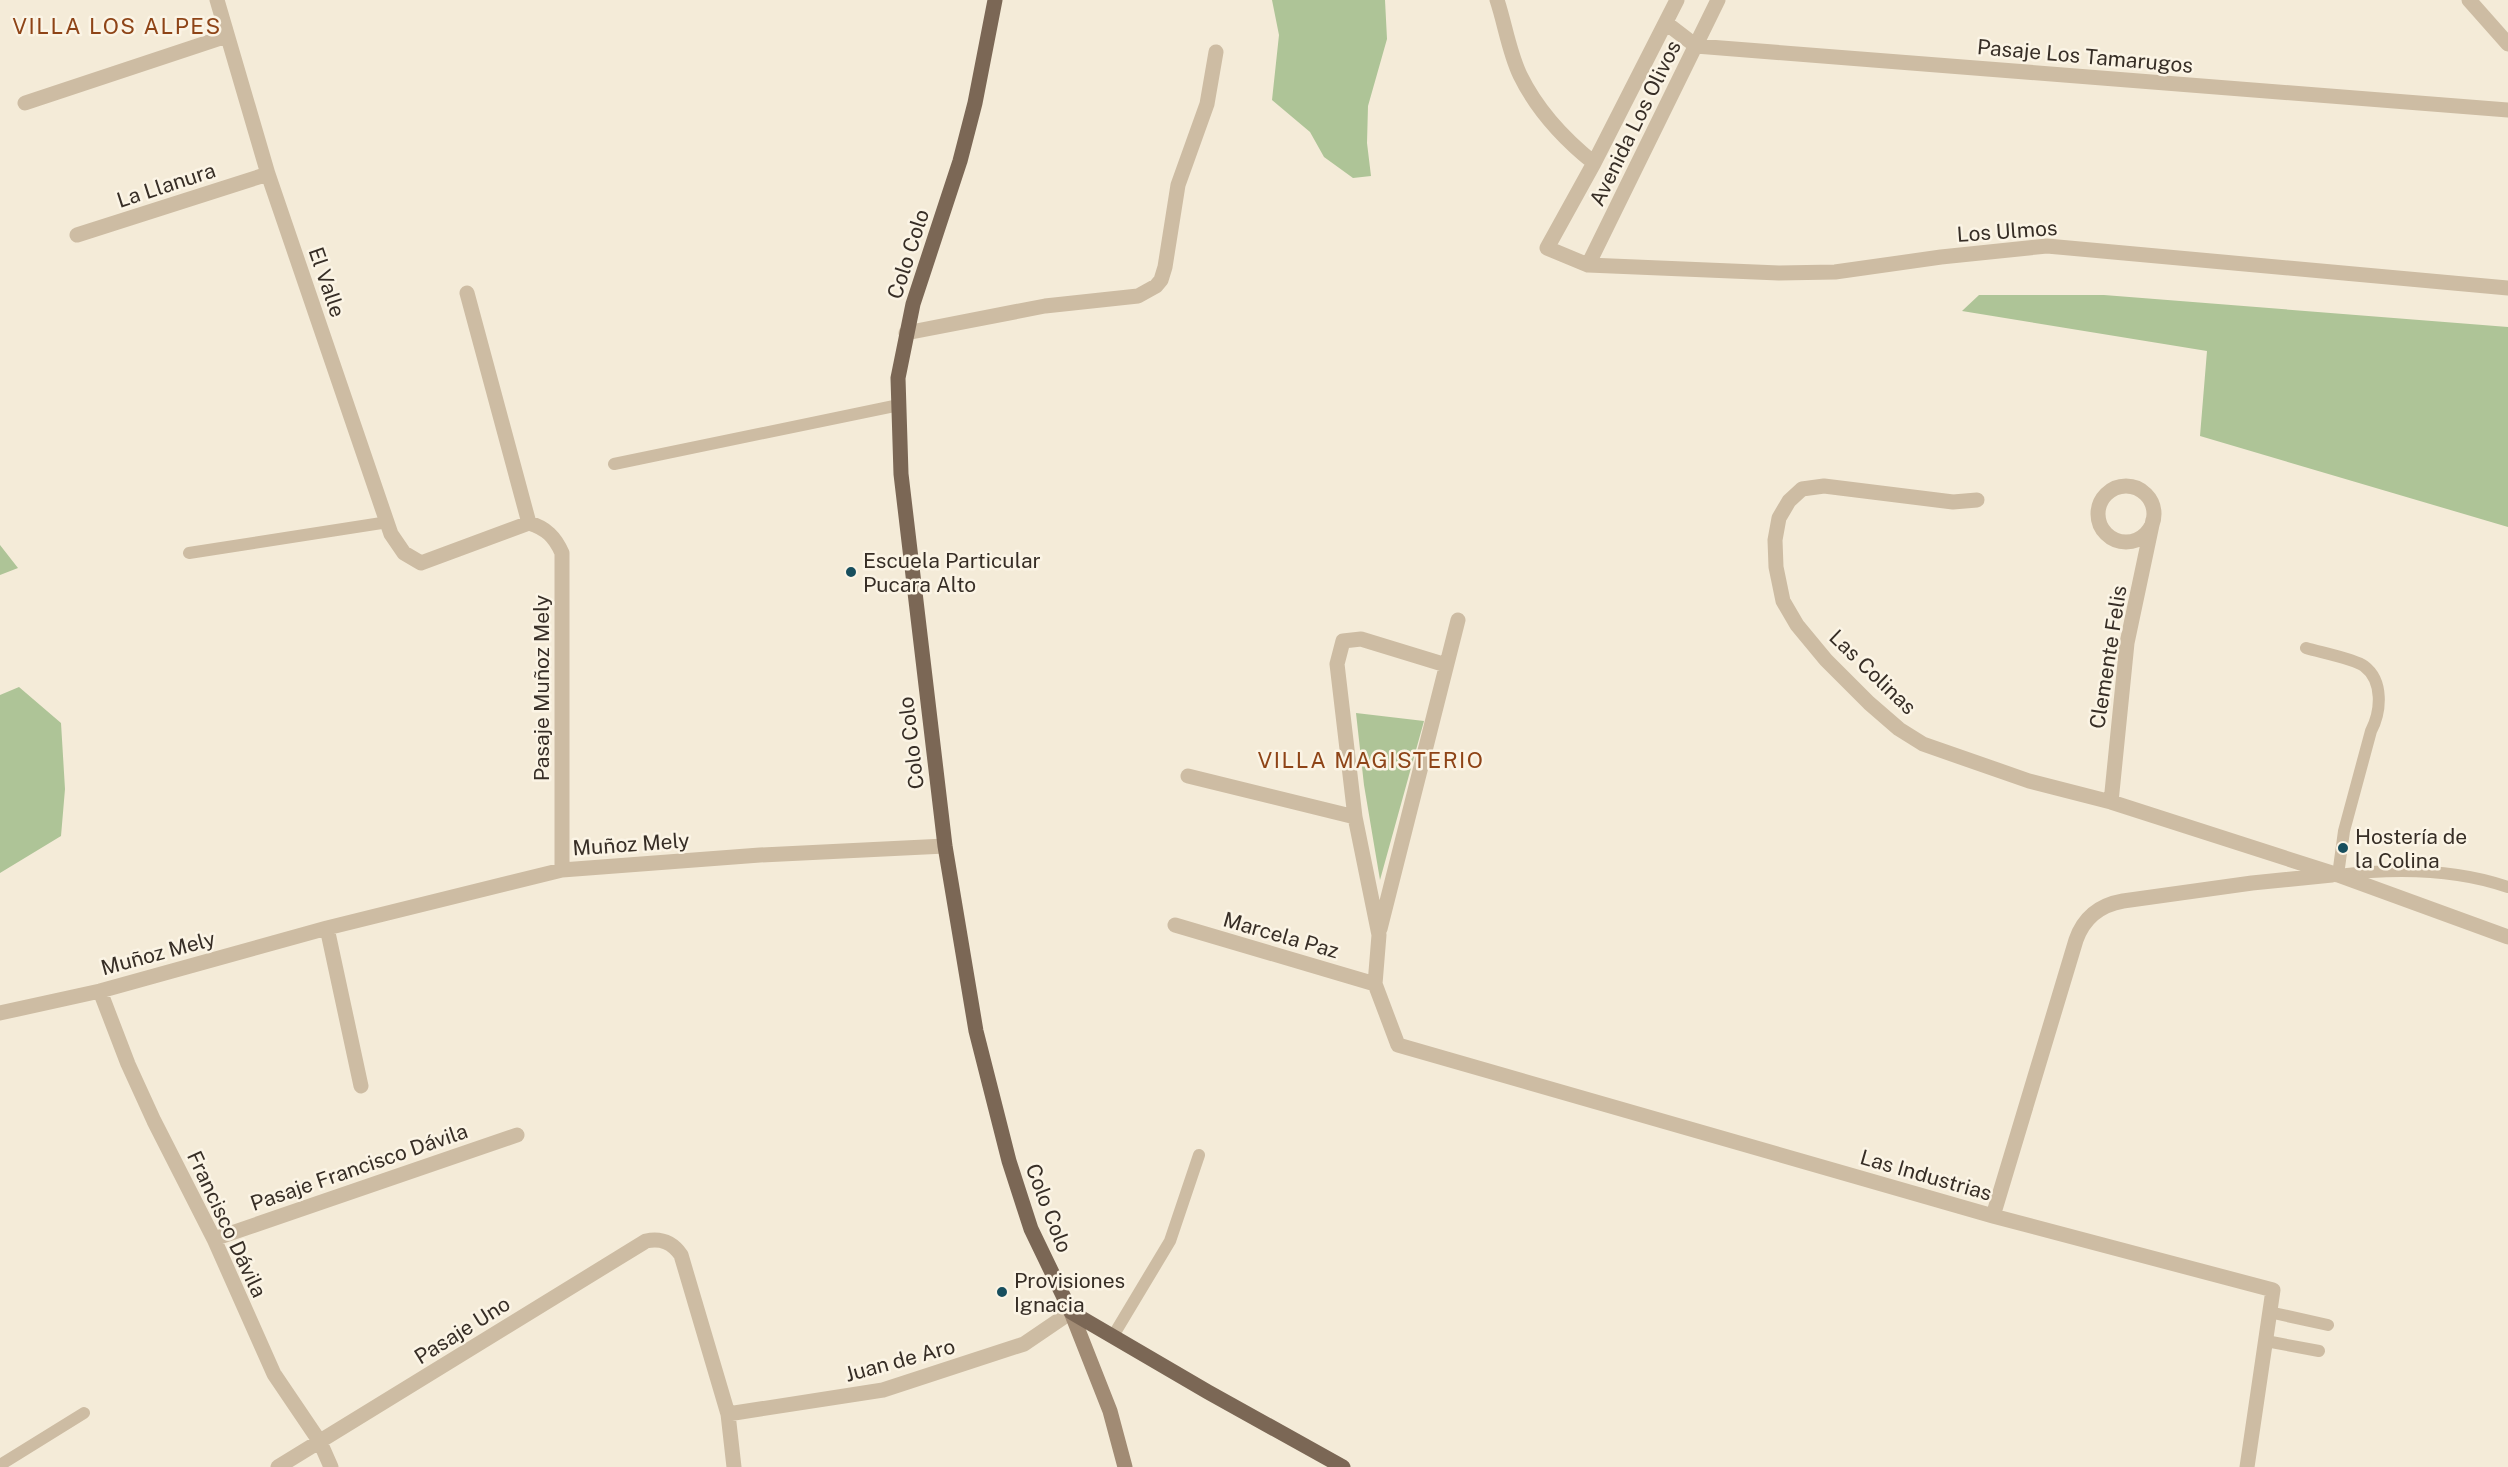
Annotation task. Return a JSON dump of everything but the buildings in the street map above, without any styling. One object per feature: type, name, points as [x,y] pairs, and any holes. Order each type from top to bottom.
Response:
[{"type":"main road","name":"Colo Colo","points":[[995,0],[975,103],[960,161],[921,276],[906,333],[898,378],[901,474],[945,846],[976,1031],[1009,1161],[1031,1229],[1071,1312],[1110,1411],[1125,1467]]},
{"type":"main road","points":[[1071,1312],[1343,1467]]},
{"type":"street","name":"El Valle","points":[[217,0],[268,174],[398,546],[421,563],[530,523]]},
{"type":"street","points":[[1497,0],[1519,73],[1532,96],[1561,134],[1594,163]]},
{"type":"street","points":[[1668,0],[1666,23],[1696,46]]},
{"type":"street","name":"Avenida Los Olivos","points":[[1547,248],[1594,163],[1677,0]]},
{"type":"street","name":"Avenida Los Olivos","points":[[1588,265],[1718,0]]},
{"type":"street","points":[[2469,0],[2508,44]]},
{"type":"street","points":[[25,103],[227,36]]},
{"type":"street","name":"Pasaje Los Tamarugos","points":[[1696,46],[2508,110]]},
{"type":"street","points":[[906,333],[1045,306],[1138,296],[1156,286],[1161,280],[1165,267],[1178,185],[1208,104],[1216,52]]},
{"type":"street","name":"La Llanura","points":[[77,235],[268,174]]},
{"type":"street","name":"Los Ulmos","points":[[1547,248],[1588,265],[1779,273],[1836,272],[1941,257],[2047,246],[2508,288]]},
{"type":"street","points":[[467,293],[530,523]]},
{"type":"street","name":"Las Colinas","points":[[1977,500],[1953,502],[1824,486],[1802,489],[1789,501],[1779,518],[1776,567],[1783,601],[1797,625],[1826,660],[1899,729],[1923,744],[1979,764],[2029,781],[2111,802],[2338,875],[2508,937]]},
{"type":"street","name":"Clemente Felis","points":[[2111,802],[2127,643],[2153,520]]},
{"type":"street","name":"Pasaje Muñoz Mely","points":[[530,523],[552,535],[562,554],[562,870]]},
{"type":"street","points":[[1375,984],[1379,935],[1458,620]]},
{"type":"street","points":[[1379,935],[1355,817],[1337,664],[1343,641],[1361,639],[1446,665]]},
{"type":"street","points":[[1188,776],[1355,817]]},
{"type":"street","name":"Muñoz Mely","points":[[0,1013],[100,990],[327,928],[562,870],[760,855],[945,846]]},
{"type":"street","name":"Las Colinas","points":[[1993,1216],[2076,940],[2080,930],[2092,914],[2123,901],[2252,883],[2338,875]]},
{"type":"street","name":"Marcela Paz","points":[[1175,926],[1375,984]]},
{"type":"street","points":[[327,928],[361,1086]]},
{"type":"street","name":"Las Industrias","points":[[1375,984],[1398,1045],[1993,1216],[2273,1290],[2247,1467]]},
{"type":"street","name":"Francisco Dávila","points":[[100,990],[128,1064],[154,1121],[214,1239],[274,1374],[320,1442],[331,1467]]},
{"type":"street","name":"Pasaje Francisco Dávila","points":[[214,1239],[517,1135]]},
{"type":"street","name":"Pasaje Uno","points":[[278,1467],[646,1241],[662,1240],[670,1243],[681,1255],[728,1414]]},
{"type":"street","name":"Juan de Aro","points":[[728,1414],[883,1390],[1024,1344],[1071,1312]]},
{"type":"street","points":[[728,1414],[735,1467]]},
{"type":"lane","points":[[614,464],[899,405]]},
{"type":"lane","points":[[189,553],[388,522]]},
{"type":"lane","points":[[2306,648],[2364,665],[2374,680],[2380,699],[2376,721],[2371,731],[2344,831],[2338,875],[2416,870],[2473,878],[2508,887]]},
{"type":"lane","points":[[1113,1336],[1170,1241],[1199,1155]]},
{"type":"lane","points":[[2270,1312],[2328,1325]]},
{"type":"lane","points":[[2266,1341],[2319,1351]]},
{"type":"lane","points":[[0,1465],[84,1413]]},
{"type":"green space","points":[[1272,0],[1385,0],[1387,39],[1368,106],[1367,143],[1371,176],[1353,178],[1324,157],[1310,132],[1272,100],[1279,35]]},
{"type":"green space","points":[[1979,295],[2104,295],[2508,327],[2508,527],[2200,436],[2207,351],[1962,311]]},
{"type":"green space","points":[[0,545],[18,568],[0,575]]},
{"type":"green space","points":[[19,687],[61,723],[65,789],[61,836],[0,873],[0,695]]},
{"type":"green space","points":[[1356,713],[1424,721],[1380,880],[1364,785]]},
{"type":"place","name":"Escuela Particular Pucara Alto","points":[[851,572]]},
{"type":"place","name":"Hostería de la Colina","points":[[2343,848]]},
{"type":"place","name":"Provisiones Ignacia","points":[[1002,1292]]},
{"type":"district","name":"VILLA LOS ALPES","points":[[117,26]]},
{"type":"district","name":"VILLA MAGISTERIO","points":[[1371,760]]}]
